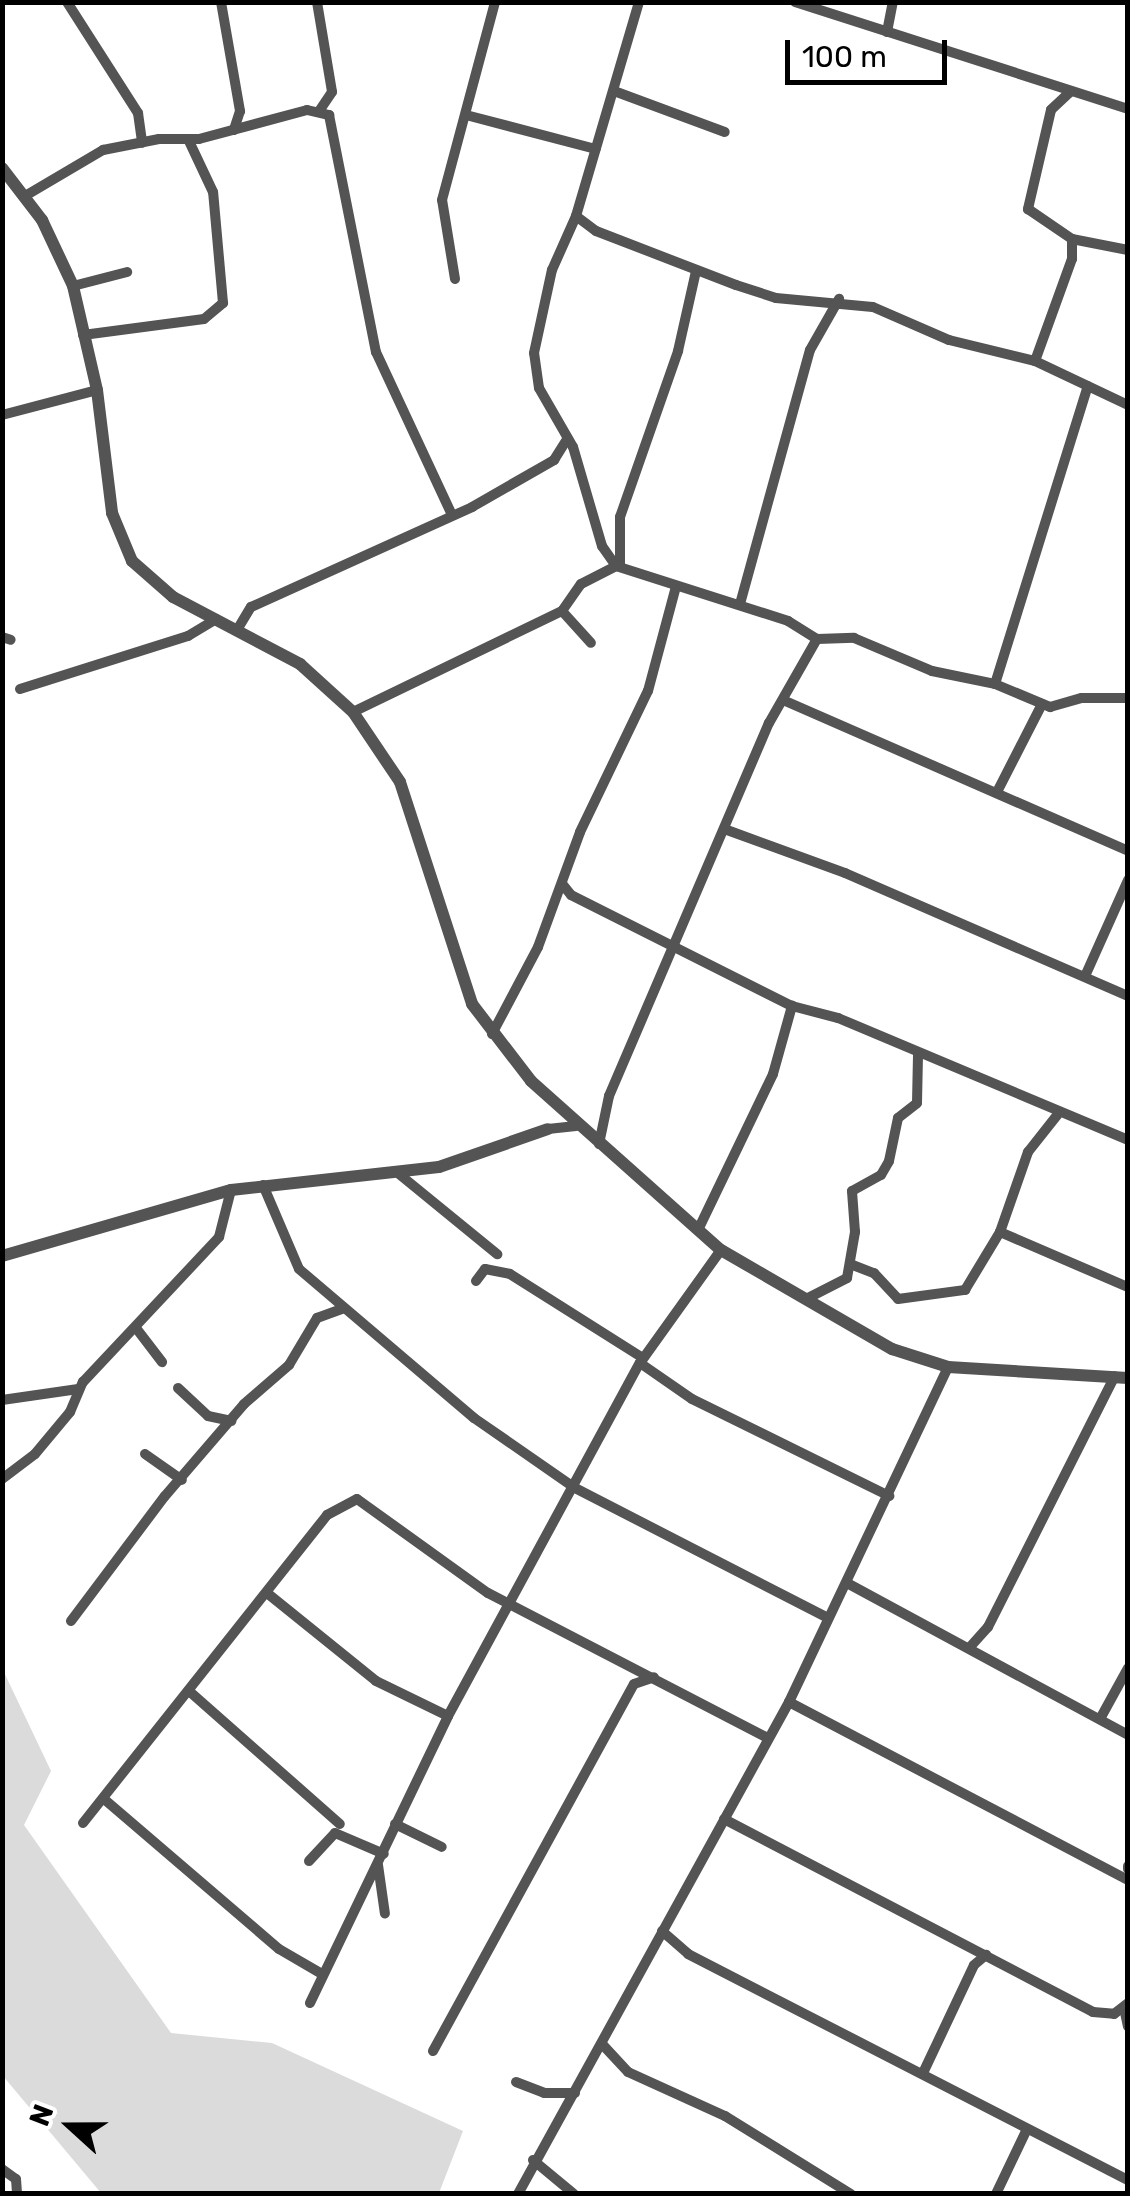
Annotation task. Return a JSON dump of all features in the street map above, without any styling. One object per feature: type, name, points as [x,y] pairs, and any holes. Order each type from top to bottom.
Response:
[{"type":"street","points":[[67,2],[138,113],[142,142]]},
{"type":"street","points":[[222,2],[240,112],[234,130]]},
{"type":"street","points":[[25,196],[80,160],[142,142],[189,140],[320,110],[332,92],[317,2]]},
{"type":"street","points":[[456,279],[442,200],[495,2]]},
{"type":"street","points":[[638,2],[576,216],[552,270],[534,353],[538,388],[566,441],[602,546],[619,568],[675,590],[740,604],[818,639],[854,638],[932,670],[995,684],[1042,704],[1058,708],[1074,699],[1127,697]]},
{"type":"street","points":[[795,2],[1128,108]]},
{"type":"street","points":[[887,32],[894,2]]},
{"type":"street","points":[[614,91],[726,132]]},
{"type":"street","points":[[1070,92],[1054,102],[1027,202],[1031,215],[1072,240],[1128,250]]},
{"type":"street","points":[[320,110],[328,115],[339,144],[360,293],[376,352],[452,516]]},
{"type":"street","points":[[466,114],[596,149]]},
{"type":"street","points":[[83,335],[204,319],[223,303],[213,192],[189,140]]},
{"type":"street","points":[[2,168],[25,196],[73,286],[98,390],[112,513],[121,541],[149,579],[300,664],[353,712],[400,782],[430,864],[459,974],[492,1034],[576,1126],[721,1250],[892,1350],[948,1368],[1121,1377],[988,1627],[970,1646]]},
{"type":"street","points":[[576,216],[596,231],[696,271],[776,298],[838,300],[949,340],[1035,361],[1128,405]]},
{"type":"street","points":[[1035,361],[1072,259],[1072,240]]},
{"type":"street","points":[[619,568],[616,552],[620,517],[678,351],[696,271]]},
{"type":"street","points":[[73,286],[127,272]]},
{"type":"street","points":[[740,604],[810,350],[838,300]]},
{"type":"street","points":[[995,684],[1088,386]]},
{"type":"street","points":[[2,415],[98,390]]},
{"type":"street","points":[[236,630],[251,607],[452,516],[554,460],[566,441]]},
{"type":"street","points":[[353,712],[562,611],[581,584],[619,568]]},
{"type":"street","points":[[492,1034],[557,900],[580,832],[648,691],[675,590]]},
{"type":"street","points":[[562,611],[591,643]]},
{"type":"street","points":[[20,689],[188,636],[216,619]]},
{"type":"street","points":[[598,1145],[609,1096],[784,700],[818,639]]},
{"type":"street","points":[[784,700],[1128,851]]},
{"type":"street","points":[[996,792],[1042,704]]},
{"type":"street","points":[[726,830],[748,833],[1086,974],[1128,996]]},
{"type":"street","points":[[1086,974],[1128,880]]},
{"type":"street","points":[[564,884],[571,895],[792,1006],[1128,1140]]},
{"type":"street","points":[[557,900],[571,895]]},
{"type":"street","points":[[698,1230],[773,1074],[792,1006]]},
{"type":"street","points":[[791,1019],[807,1009]]},
{"type":"street","points":[[808,1298],[842,1284],[850,1264],[852,1191],[881,1175],[889,1161],[898,1118],[916,1104],[918,1055]]},
{"type":"street","points":[[548,1129],[559,1107]]},
{"type":"street","points":[[850,1264],[874,1273],[898,1299],[954,1292],[971,1285],[1000,1232],[1023,1163],[1058,1114]]},
{"type":"street","points":[[2,1256],[231,1190],[400,1174],[479,1155],[548,1129],[576,1126]]},
{"type":"street","points":[[400,1174],[497,1254]]},
{"type":"street","points":[[263,1185],[288,1255],[342,1310],[405,1354],[474,1418],[575,1488],[828,1618]]},
{"type":"street","points":[[2,1480],[36,1454],[70,1412],[78,1389],[219,1237],[231,1190]]},
{"type":"street","points":[[1000,1232],[1128,1287]]},
{"type":"street","points":[[310,2002],[448,1716],[642,1360],[721,1250]]},
{"type":"street","points":[[476,1280],[484,1269],[510,1274],[642,1360],[692,1398],[889,1496]]},
{"type":"street","points":[[70,1621],[231,1422],[289,1365],[332,1299]]},
{"type":"street","points":[[327,1312],[342,1310]]},
{"type":"street","points":[[136,1328],[162,1362]]},
{"type":"street","points":[[518,2194],[533,2160],[575,2094],[788,1702],[948,1368]]},
{"type":"street","points":[[178,1388],[208,1416],[231,1422]]},
{"type":"street","points":[[2,1400],[78,1389]]},
{"type":"street","points":[[145,1454],[182,1480]]},
{"type":"street","points":[[83,1823],[327,1515],[357,1499],[470,1581],[766,1738]]},
{"type":"street","points":[[847,1583],[970,1646],[1128,1736]]},
{"type":"street","points":[[267,1592],[376,1680],[448,1716]]},
{"type":"street","points":[[1100,1719],[1128,1668]]},
{"type":"street","points":[[433,2051],[634,1684],[655,1677]]},
{"type":"street","points":[[188,1691],[340,1824]]},
{"type":"street","points":[[788,1702],[1128,1880]]},
{"type":"street","points":[[104,1800],[278,1949],[322,1974]]},
{"type":"street","points":[[724,1819],[1093,2012],[1105,2016],[1126,2006],[1128,2027]]},
{"type":"street","points":[[395,1824],[442,1847]]},
{"type":"street","points":[[309,1861],[335,1833],[381,1860]]},
{"type":"street","points":[[381,1860],[385,1914]]},
{"type":"street","points":[[1114,1873],[1127,1867]]},
{"type":"street","points":[[662,1931],[673,1946],[1128,2180]]},
{"type":"street","points":[[923,2073],[974,1964],[986,1955]]},
{"type":"street","points":[[602,2044],[628,2072],[725,2116],[851,2194]]},
{"type":"street","points":[[516,2082],[544,2093],[575,2094]]},
{"type":"street","points":[[996,2194],[1027,2129]]},
{"type":"street","points":[[533,2160],[574,2194]]},
{"type":"street","points":[[2,2169],[16,2179],[17,2194]]},
{"type":"shaded area","points":[[2,1668],[51,1771],[24,1825],[171,2033],[272,2043],[463,2131],[439,2193],[101,2193],[3,2076]]}]
